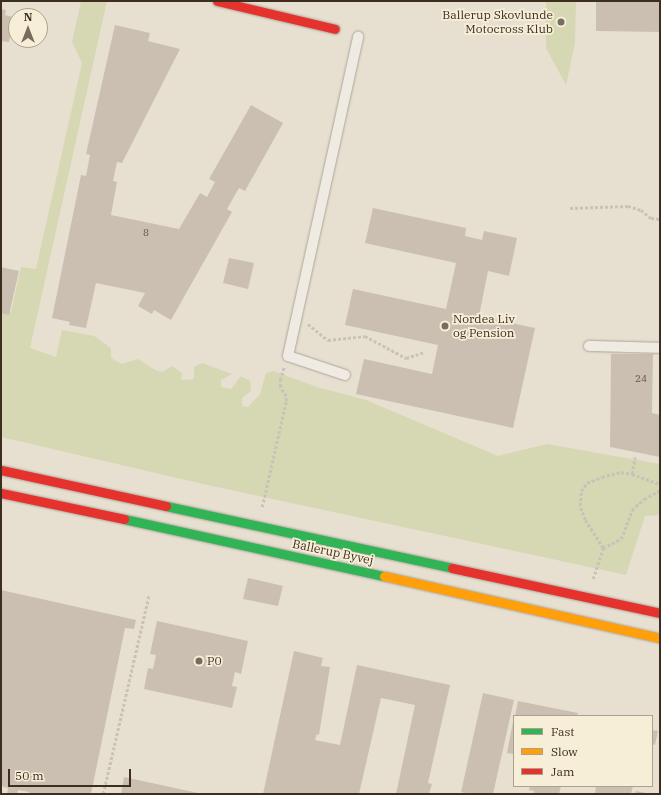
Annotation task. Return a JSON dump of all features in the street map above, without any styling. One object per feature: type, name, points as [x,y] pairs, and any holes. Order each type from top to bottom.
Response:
[{"type":"main road","points":[[217,1],[335,29]]},
{"type":"main road","name":"Ballerup Byvej","points":[[1,470],[660,613]]},
{"type":"main road","name":"Ballerup Byvej","points":[[1,493],[324,562],[660,638]]},
{"type":"lane","points":[[345,374],[288,356],[358,37]]},
{"type":"lane","points":[[589,346],[660,348]]},
{"type":"path","points":[[570,208],[628,206],[641,210],[651,218],[660,219]]},
{"type":"path","points":[[296,321],[308,324],[328,340],[365,336],[406,358],[425,352]]},
{"type":"path","points":[[262,507],[286,401],[286,396],[280,387],[280,380],[288,356]]},
{"type":"path","points":[[632,474],[635,458]]},
{"type":"path","points":[[594,579],[602,548],[585,520],[580,506],[581,491],[587,483],[621,472],[632,474],[660,484]]},
{"type":"path","points":[[602,548],[621,539],[632,510],[644,499],[660,490]]},
{"type":"path","points":[[102,794],[149,595]]},
{"type":"green space","points":[[81,1],[107,1],[30,348],[56,357],[62,330],[94,336],[111,348],[111,358],[122,364],[138,359],[155,370],[162,372],[172,366],[182,373],[181,380],[194,379],[194,367],[202,363],[232,374],[221,380],[221,387],[231,389],[241,376],[250,381],[251,391],[242,398],[242,406],[248,407],[260,394],[266,373],[274,371],[317,387],[366,400],[498,456],[547,444],[660,464],[660,515],[645,516],[626,575],[203,484],[1,437],[1,310],[11,312],[21,267],[36,269],[82,63],[72,42]]},
{"type":"green space","name":"Ballerup Skovlunde Motocross Klub","points":[[546,1],[576,1],[575,43],[566,85],[546,48]]},
{"type":"building","points":[[596,1],[660,1],[660,32],[596,31]]},
{"type":"building","points":[[1,9],[6,10],[5,15],[8,16],[8,42],[1,41]]},
{"type":"building","points":[[115,25],[150,33],[148,41],[180,49],[122,163],[117,162],[113,181],[117,182],[111,215],[179,229],[200,193],[207,197],[215,182],[209,179],[251,105],[283,123],[245,191],[239,188],[227,209],[232,212],[171,320],[154,310],[152,314],[138,306],[145,293],[96,283],[86,328],[69,325],[70,322],[52,318],[81,175],[86,176],[90,155],[86,154]]},
{"type":"building","points":[[373,208],[466,228],[465,236],[482,240],[484,231],[517,238],[509,276],[488,271],[479,316],[535,328],[513,428],[356,394],[364,359],[432,374],[438,345],[345,325],[353,289],[446,309],[456,263],[365,243]]},
{"type":"building","points":[[229,258],[254,263],[248,289],[223,283]]},
{"type":"building","points":[[1,267],[19,271],[9,315],[1,313]]},
{"type":"building","points":[[611,354],[653,354],[652,413],[660,415],[660,457],[610,447]]},
{"type":"building","points":[[248,578],[283,586],[278,606],[243,599]]},
{"type":"building","points":[[1,590],[136,620],[134,629],[125,628],[91,794],[28,794],[29,792],[18,790],[17,794],[7,794],[8,788],[1,786]]},
{"type":"building","name":"P0","points":[[157,621],[248,641],[241,674],[235,672],[232,686],[237,687],[232,708],[144,689],[148,668],[153,669],[156,655],[150,654]]},
{"type":"building","points":[[294,651],[323,658],[321,666],[330,667],[319,735],[317,734],[315,740],[340,745],[357,665],[450,685],[428,783],[432,784],[429,794],[396,794],[415,705],[381,698],[359,794],[263,794]]},
{"type":"building","points":[[483,693],[514,700],[493,794],[470,794],[461,792]]},
{"type":"building","points":[[518,701],[578,713],[577,715],[515,715]]},
{"type":"building","points":[[513,722],[513,754],[507,753]]},
{"type":"building","points":[[653,730],[658,731],[655,745],[653,744]]},
{"type":"building","points":[[124,777],[198,793],[198,794],[121,794]]},
{"type":"building","points":[[530,787],[561,787],[559,794],[534,794],[534,791],[529,790]]},
{"type":"building","points":[[596,787],[633,787],[631,794],[595,794]]},
{"type":"building","points":[[636,791],[646,793],[646,794],[635,794]]},
{"type":"traffic: fast","points":[[166,506],[452,568]]},
{"type":"traffic: fast","points":[[124,519],[384,576]]},
{"type":"traffic: slow","points":[[384,576],[660,638]]},
{"type":"traffic: jam","points":[[217,1],[335,29]]},
{"type":"traffic: jam","points":[[1,470],[166,506]]},
{"type":"traffic: jam","points":[[1,493],[124,519]]},
{"type":"traffic: jam","points":[[452,568],[660,613]]},
{"type":"place","name":"Ballerup Skovlunde Motocross Klub","points":[[561,22]]},
{"type":"place","name":"Nordea Liv og Pension","points":[[445,326]]},
{"type":"place","name":"P0","points":[[199,661]]}]
